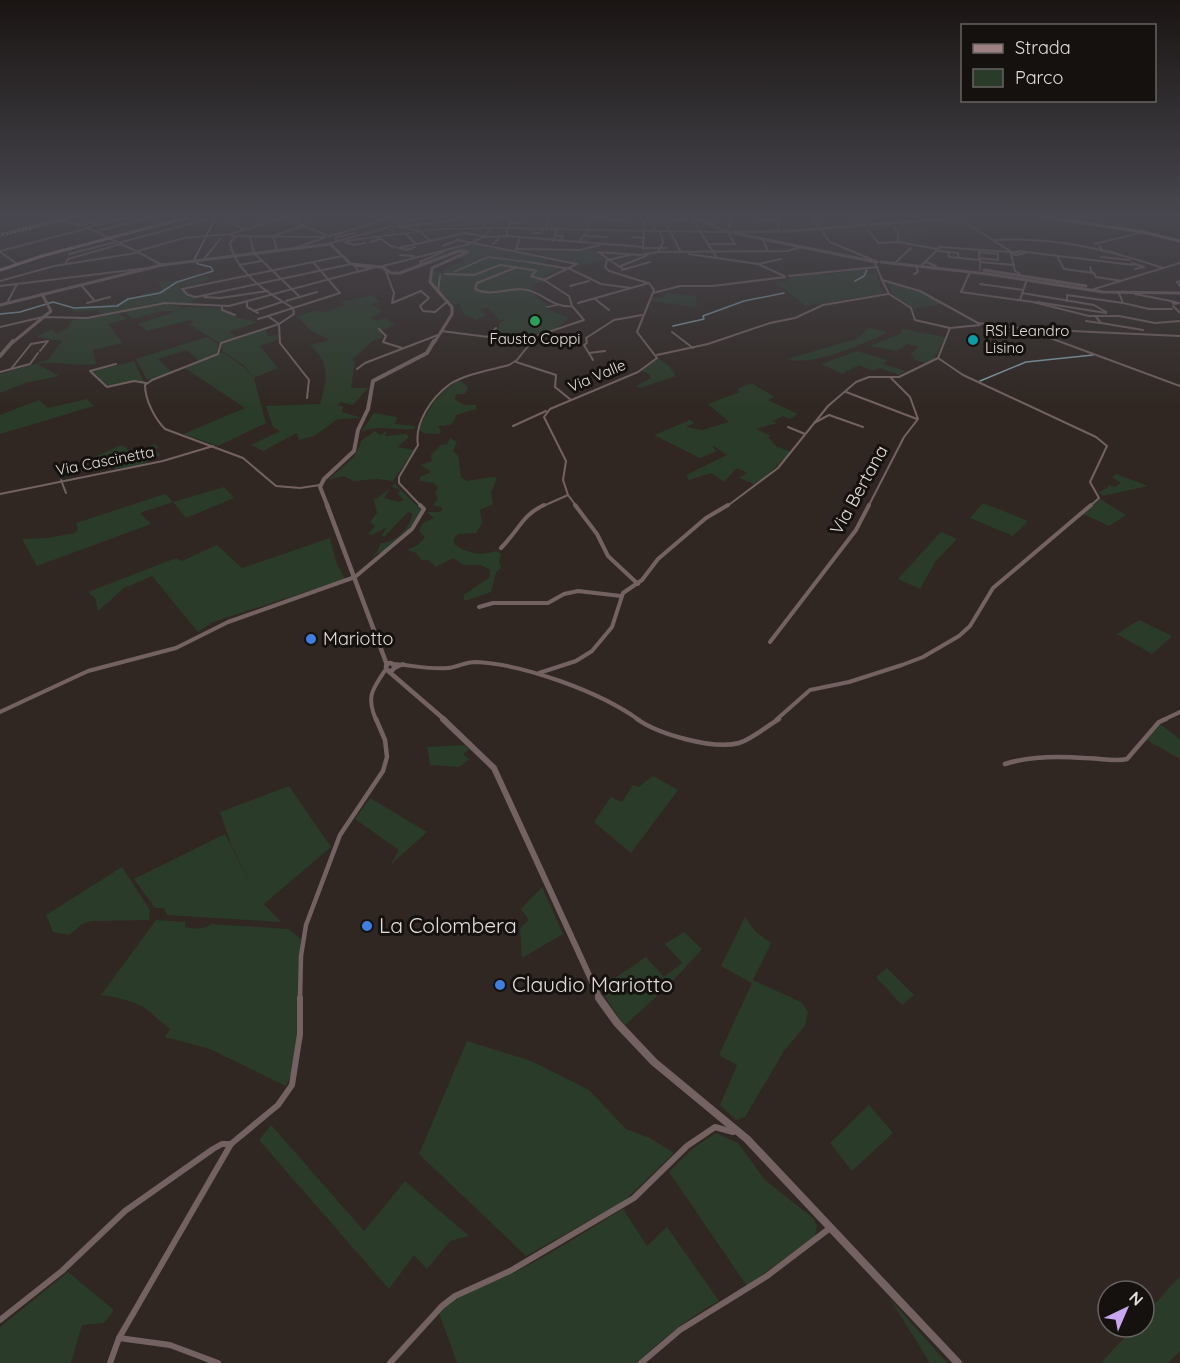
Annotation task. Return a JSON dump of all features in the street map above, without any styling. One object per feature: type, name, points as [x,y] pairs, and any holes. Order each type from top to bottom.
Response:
[{"type":"street","points":[[0,286],[42,281]]},
{"type":"street","points":[[0,305],[99,281]]},
{"type":"street","points":[[221,281],[183,288],[188,295],[220,298],[268,291]]},
{"type":"street","points":[[256,281],[293,308]]},
{"type":"street","points":[[196,297],[271,281]]},
{"type":"street","points":[[281,281],[300,297]]},
{"type":"street","points":[[0,327],[43,317],[78,320],[165,303],[222,307],[328,281]]},
{"type":"street","points":[[258,319],[338,295],[339,291],[330,281]]},
{"type":"street","points":[[387,281],[394,293],[392,303],[421,291],[429,298],[420,306],[423,311],[435,312],[448,301]]},
{"type":"street","points":[[146,383],[145,392],[161,425],[171,432],[243,458],[276,486],[300,488],[321,485],[354,451],[358,430],[367,415],[373,381],[383,374],[423,357],[453,310],[430,281]]},
{"type":"street","points":[[438,292],[439,281]]},
{"type":"street","points":[[487,281],[477,284],[475,289],[488,293],[525,290],[544,301],[572,306]]},
{"type":"street","points":[[357,369],[440,333],[532,339],[584,321],[572,306],[569,296],[545,281]]},
{"type":"street","points":[[570,286],[591,281],[632,288]]},
{"type":"street","points":[[640,281],[654,287],[653,293],[680,286],[714,286],[752,281]]},
{"type":"street","points":[[882,281],[889,294],[911,308],[915,320],[950,328],[984,325],[1026,329],[1143,332],[1180,336]]},
{"type":"street","points":[[884,281],[920,291],[984,325]]},
{"type":"street","points":[[966,281],[961,292],[1106,312]]},
{"type":"street","points":[[1020,300],[1025,281]]},
{"type":"street","points":[[1042,281],[1119,293],[1180,293]]},
{"type":"street","points":[[1089,288],[1102,290],[1123,281]]},
{"type":"street","points":[[1180,281],[1177,282],[1180,286]]},
{"type":"street","points":[[578,303],[649,283]]},
{"type":"street","points":[[10,303],[17,284]]},
{"type":"street","points":[[980,284],[1098,306],[1106,312]]},
{"type":"street","points":[[81,285],[95,300]]},
{"type":"street","points":[[254,311],[317,292],[308,286]]},
{"type":"street","name":"Via Valle","points":[[568,495],[563,480],[566,461],[557,450],[556,436],[544,417],[550,409],[638,372],[652,363],[657,355],[637,332],[653,293]]},
{"type":"street","points":[[1119,293],[1123,303]]},
{"type":"street","points":[[0,356],[17,337],[51,311],[42,294]]},
{"type":"street","points":[[657,355],[693,348],[770,323],[795,318],[823,305],[889,294]]},
{"type":"street","points":[[1138,294],[1173,302],[1172,309]]},
{"type":"street","points":[[1138,294],[1147,297]]},
{"type":"street","points":[[1067,301],[1067,295],[1149,309],[1172,309],[1180,313]]},
{"type":"street","points":[[87,303],[110,297]]},
{"type":"street","points":[[595,298],[609,310]]},
{"type":"street","points":[[248,302],[246,306],[258,313]]},
{"type":"street","points":[[1033,302],[1049,308],[1095,316],[1155,323],[1180,321]]},
{"type":"street","points":[[548,307],[557,305]]},
{"type":"street","points":[[222,307],[222,310],[235,315]]},
{"type":"street","points":[[116,364],[90,371],[106,387],[134,381],[146,383],[218,354],[221,343],[227,340],[279,324],[292,317],[293,308]]},
{"type":"street","points":[[593,360],[584,345],[587,343],[586,338],[614,320],[643,314]]},
{"type":"street","points":[[268,316],[279,324]]},
{"type":"street","points":[[1095,316],[1101,323]]},
{"type":"street","points":[[1086,321],[1143,332]]},
{"type":"street","points":[[1141,321],[1143,332]]},
{"type":"street","points":[[279,324],[280,343],[309,380],[307,398]]},
{"type":"street","points":[[487,336],[496,328]]},
{"type":"street","points":[[479,607],[493,603],[542,604],[578,591],[621,596],[638,584],[658,559],[706,518],[739,499],[778,468],[830,403],[856,382],[869,377],[899,377],[938,358],[952,330],[950,328]]},
{"type":"street","points":[[379,329],[386,335],[383,342],[403,348]]},
{"type":"street","points":[[1026,329],[1180,386]]},
{"type":"street","points":[[672,332],[693,348]]},
{"type":"street","points":[[0,712],[88,671],[176,648],[228,622],[355,577],[368,562],[418,525],[424,508],[399,483],[399,477],[418,445],[417,426],[436,397],[460,378],[501,368],[516,361],[532,339]]},
{"type":"street","points":[[0,372],[30,364],[48,341],[31,344],[11,369]]},
{"type":"street","points":[[589,353],[603,350]]},
{"type":"street","points":[[110,1363],[119,1338],[231,1144],[278,1105],[292,1085],[300,1034],[301,956],[306,925],[340,835],[382,771],[387,757],[385,740],[369,703],[373,689],[390,667],[403,664],[448,668],[482,662],[539,674],[619,706],[645,725],[660,731],[692,741],[730,745],[740,743],[766,728],[784,715],[810,690],[849,682],[923,657],[966,631],[993,588],[1099,498],[1090,482],[1107,446],[1096,437],[963,375],[938,358]]},
{"type":"street","points":[[516,361],[556,375],[555,387],[571,400]]},
{"type":"street","points":[[845,392],[918,419],[910,397],[891,378]]},
{"type":"street","points":[[513,426],[550,409]]},
{"type":"street","points":[[813,423],[829,415],[863,427]]},
{"type":"street","name":"Via Bertana","points":[[770,642],[856,530],[904,437],[918,419]]},
{"type":"street","points":[[788,427],[805,434]]},
{"type":"street","name":"Via Cascinetta","points":[[0,494],[61,480],[141,466],[213,446]]},
{"type":"street","points":[[61,480],[66,493]]},
{"type":"street","points":[[321,485],[321,492],[390,667],[399,681],[473,745],[494,768],[579,956],[600,999],[616,1023],[654,1062],[747,1139],[958,1363]]},
{"type":"street","points":[[501,548],[516,532],[528,512],[568,495],[597,534],[608,556],[617,567],[638,584]]},
{"type":"street","points":[[539,674],[576,661],[592,651],[616,620],[621,596]]},
{"type":"street","points":[[1005,764],[1021,759],[1044,760],[1059,756],[1127,759],[1159,722],[1180,712]]},
{"type":"street","points":[[390,1363],[455,1296],[510,1270],[634,1198],[687,1146],[708,1130],[715,1127],[726,1128],[747,1139]]},
{"type":"street","points":[[0,1320],[62,1271],[125,1211],[213,1149],[222,1144],[231,1144]]},
{"type":"street","points":[[641,1363],[680,1330],[802,1252],[830,1227]]},
{"type":"street","points":[[119,1338],[151,1340],[199,1353],[218,1363]]},
{"type":"green space","points":[[206,281],[188,286],[179,284],[188,297],[199,297],[187,305],[156,303],[101,315],[98,310],[75,312],[71,309],[117,304],[145,293],[163,290],[157,282]]},
{"type":"green space","points":[[431,281],[545,281],[531,285],[535,289],[529,291],[550,307],[545,309],[568,317],[557,328],[537,334],[506,333],[498,330],[499,323],[506,320],[500,320],[487,307],[480,310],[487,315],[476,320],[465,315],[459,304],[454,305]]},
{"type":"green space","points":[[879,281],[883,293],[806,306],[776,283]]},
{"type":"green space","points":[[888,283],[917,291],[944,303],[914,309],[892,294]]},
{"type":"green space","points":[[666,293],[696,296],[697,307],[651,301],[653,297],[664,298]]},
{"type":"green space","points":[[373,295],[379,302],[372,304],[382,312],[371,318],[377,321],[385,318],[395,325],[380,331],[383,338],[374,340],[352,360],[355,361],[351,388],[368,388],[353,405],[341,402],[337,406],[343,406],[342,412],[362,418],[338,419],[314,436],[299,440],[297,433],[263,451],[251,445],[280,431],[273,427],[266,406],[320,404],[326,373],[317,352],[310,345],[329,340],[310,330],[297,316],[318,310],[323,313],[345,305],[340,302]]},
{"type":"green space","points":[[165,304],[181,307],[180,310],[186,307],[220,308],[239,318],[258,322],[229,332],[237,337],[219,343],[189,324],[193,322],[190,320],[147,331],[138,324],[176,311],[162,311],[133,319],[124,311]]},
{"type":"green space","points":[[118,313],[126,319],[109,324],[122,343],[93,350],[96,364],[37,364],[59,376],[25,383],[0,393],[0,374],[48,360],[62,341],[36,337],[52,329],[56,334],[68,328],[72,320]]},
{"type":"green space","points":[[869,328],[888,332],[838,353],[810,360],[787,359],[856,339]]},
{"type":"green space","points":[[265,329],[268,336],[279,335],[277,340],[260,346],[278,368],[254,378],[266,423],[218,446],[183,434],[245,408],[185,368],[222,352],[245,368],[253,377],[245,366],[222,351],[222,344]]},
{"type":"green space","points":[[902,329],[945,337],[934,359],[925,363],[913,359],[915,357],[910,355],[918,347],[908,344],[896,351],[870,346],[900,334]]},
{"type":"green space","points":[[207,337],[218,344],[217,354],[199,361],[187,350],[158,359],[172,372],[147,380],[136,359]]},
{"type":"green space","points":[[857,351],[887,360],[883,364],[906,371],[899,375],[880,368],[873,371],[859,365],[842,374],[821,364]]},
{"type":"green space","points":[[658,358],[669,366],[676,376],[640,388],[636,386],[651,378],[649,374],[641,371]]},
{"type":"green space","points":[[134,361],[144,382],[137,381],[108,387],[91,372]]},
{"type":"green space","points":[[459,380],[468,387],[465,394],[457,394],[454,399],[465,405],[476,405],[476,409],[456,415],[450,425],[438,426],[440,434],[423,433],[419,429],[430,408],[446,389]]},
{"type":"green space","points":[[752,383],[774,397],[768,400],[798,414],[790,419],[783,416],[773,421],[777,423],[756,429],[771,436],[768,437],[776,446],[791,452],[763,479],[754,484],[739,478],[747,473],[737,468],[724,482],[711,473],[689,480],[686,475],[727,455],[714,446],[712,447],[717,451],[700,458],[654,435],[690,420],[694,423],[686,427],[702,430],[729,422],[708,404],[740,392],[737,389]]},
{"type":"green space","points":[[87,399],[94,406],[0,434],[0,415],[39,400],[48,408]]},
{"type":"green space","points":[[374,413],[397,417],[395,424],[415,426],[414,429],[381,428],[361,432]]},
{"type":"green space","points":[[375,431],[380,435],[387,431],[385,436],[406,434],[409,437],[397,447],[414,450],[393,481],[377,479],[354,481],[343,476],[328,480],[354,457],[362,440]]},
{"type":"green space","points":[[450,438],[457,442],[453,451],[458,456],[461,477],[467,481],[497,478],[491,493],[493,504],[480,510],[482,523],[476,533],[458,534],[454,538],[454,544],[469,552],[479,554],[496,551],[501,554],[499,561],[501,568],[496,572],[491,592],[468,600],[464,600],[464,595],[490,577],[490,570],[481,565],[464,565],[453,558],[436,567],[428,560],[421,560],[416,553],[407,550],[418,545],[425,537],[419,531],[423,523],[434,518],[427,512],[440,512],[443,508],[433,505],[438,498],[435,493],[438,488],[434,483],[420,481],[420,477],[431,472],[421,465],[432,461],[431,455],[441,445],[447,444]]},
{"type":"green space","points":[[154,444],[159,447],[154,450],[161,455],[141,465],[115,469],[95,457],[121,445],[134,453]]},
{"type":"green space","points":[[1116,474],[1148,486],[1103,496],[1098,492],[1108,488],[1108,485],[1115,487],[1121,483],[1112,477]]},
{"type":"green space","points":[[395,484],[421,510],[407,532],[386,549],[371,557],[377,552],[381,543],[391,541],[402,533],[411,518],[412,513],[408,512],[384,537],[382,535],[387,527],[372,535],[368,534],[375,526],[370,522],[377,513],[374,500],[390,489],[384,498],[399,502],[404,500],[398,494],[400,490],[391,486]]},
{"type":"green space","points":[[224,487],[234,498],[186,518],[173,502]]},
{"type":"green space","points":[[165,494],[173,502],[140,513],[151,524],[37,566],[22,539],[47,538],[75,533],[78,530],[76,523]]},
{"type":"green space","points":[[1100,499],[1126,515],[1109,526],[1081,513]]},
{"type":"green space","points":[[983,503],[1028,521],[1013,536],[970,518]]},
{"type":"green space","points":[[941,532],[957,539],[935,562],[920,589],[898,579]]},
{"type":"green space","points":[[330,538],[336,562],[345,579],[213,622],[198,632],[152,576],[124,588],[98,611],[95,598],[88,592],[176,558],[182,561],[217,545],[242,568]]},
{"type":"green space","points":[[1139,620],[1172,636],[1152,654],[1117,634]]},
{"type":"green space","points":[[1160,724],[1180,739],[1180,759],[1147,740]]},
{"type":"green space","points":[[464,745],[469,749],[463,754],[469,760],[459,767],[430,765],[427,747]]},
{"type":"green space","points":[[653,776],[678,790],[631,853],[594,822],[611,797],[622,802],[633,785],[639,787]]},
{"type":"green space","points":[[289,786],[331,847],[264,904],[281,922],[167,915],[164,908],[155,908],[134,879],[225,834],[252,887],[231,844],[220,812]]},
{"type":"green space","points":[[370,798],[427,832],[390,865],[399,850],[355,819]]},
{"type":"green space","points":[[122,867],[150,910],[149,920],[91,921],[82,924],[69,935],[53,932],[46,915]]},
{"type":"green space","points":[[542,887],[563,934],[522,958],[520,928],[529,920],[521,909]]},
{"type":"green space","points":[[745,917],[756,932],[771,943],[753,980],[801,1002],[808,1012],[805,1026],[784,1051],[745,1117],[736,1120],[720,1105],[737,1065],[719,1055],[752,983],[721,966]]},
{"type":"green space","points":[[156,920],[185,922],[185,927],[196,929],[211,924],[288,929],[301,939],[299,1034],[293,1070],[286,1086],[210,1049],[165,1037],[170,1029],[148,1010],[119,998],[101,995]]},
{"type":"green space","points":[[684,932],[702,949],[669,985],[624,1026],[600,988],[646,957],[664,977],[682,963],[665,944]]},
{"type":"green space","points":[[887,968],[914,995],[902,1005],[876,977]]},
{"type":"green space","points":[[467,1041],[531,1061],[589,1090],[626,1129],[650,1138],[674,1153],[624,1201],[526,1256],[419,1154]]},
{"type":"green space","points":[[869,1105],[893,1133],[852,1171],[830,1143]]},
{"type":"green space","points":[[271,1125],[364,1231],[405,1181],[469,1236],[450,1241],[427,1269],[414,1255],[389,1289],[259,1140]]},
{"type":"green space","points":[[716,1133],[738,1143],[765,1180],[813,1218],[817,1226],[815,1236],[747,1286],[669,1172],[692,1149]]},
{"type":"green space","points":[[623,1209],[647,1246],[667,1227],[719,1301],[686,1322],[636,1363],[457,1363],[439,1313],[455,1300],[525,1267]]},
{"type":"green space","points":[[68,1272],[114,1310],[104,1323],[82,1325],[71,1363],[0,1363],[0,1327]]},
{"type":"green space","points":[[1180,1276],[1180,1351],[1168,1363],[1101,1363],[1123,1339],[1156,1339],[1156,1303]]},
{"type":"green space","points":[[890,1299],[947,1363],[930,1363]]},
{"type":"waterway","points":[[0,314],[20,312],[53,302],[74,308],[117,306],[128,299],[160,293],[182,281]]},
{"type":"waterway","points":[[673,326],[704,319],[703,316],[744,301],[784,293]]},
{"type":"waterway","points":[[980,381],[1026,362],[1093,355]]},
{"type":"place","name":"Fausto Coppi","points":[[535,321]]},
{"type":"place","name":"RSI Leandro Lisino","points":[[973,340]]},
{"type":"place","name":"Mariotto","points":[[311,639]]},
{"type":"place","name":"La Colombera","points":[[367,926]]},
{"type":"place","name":"Claudio Mariotto","points":[[500,985]]}]
